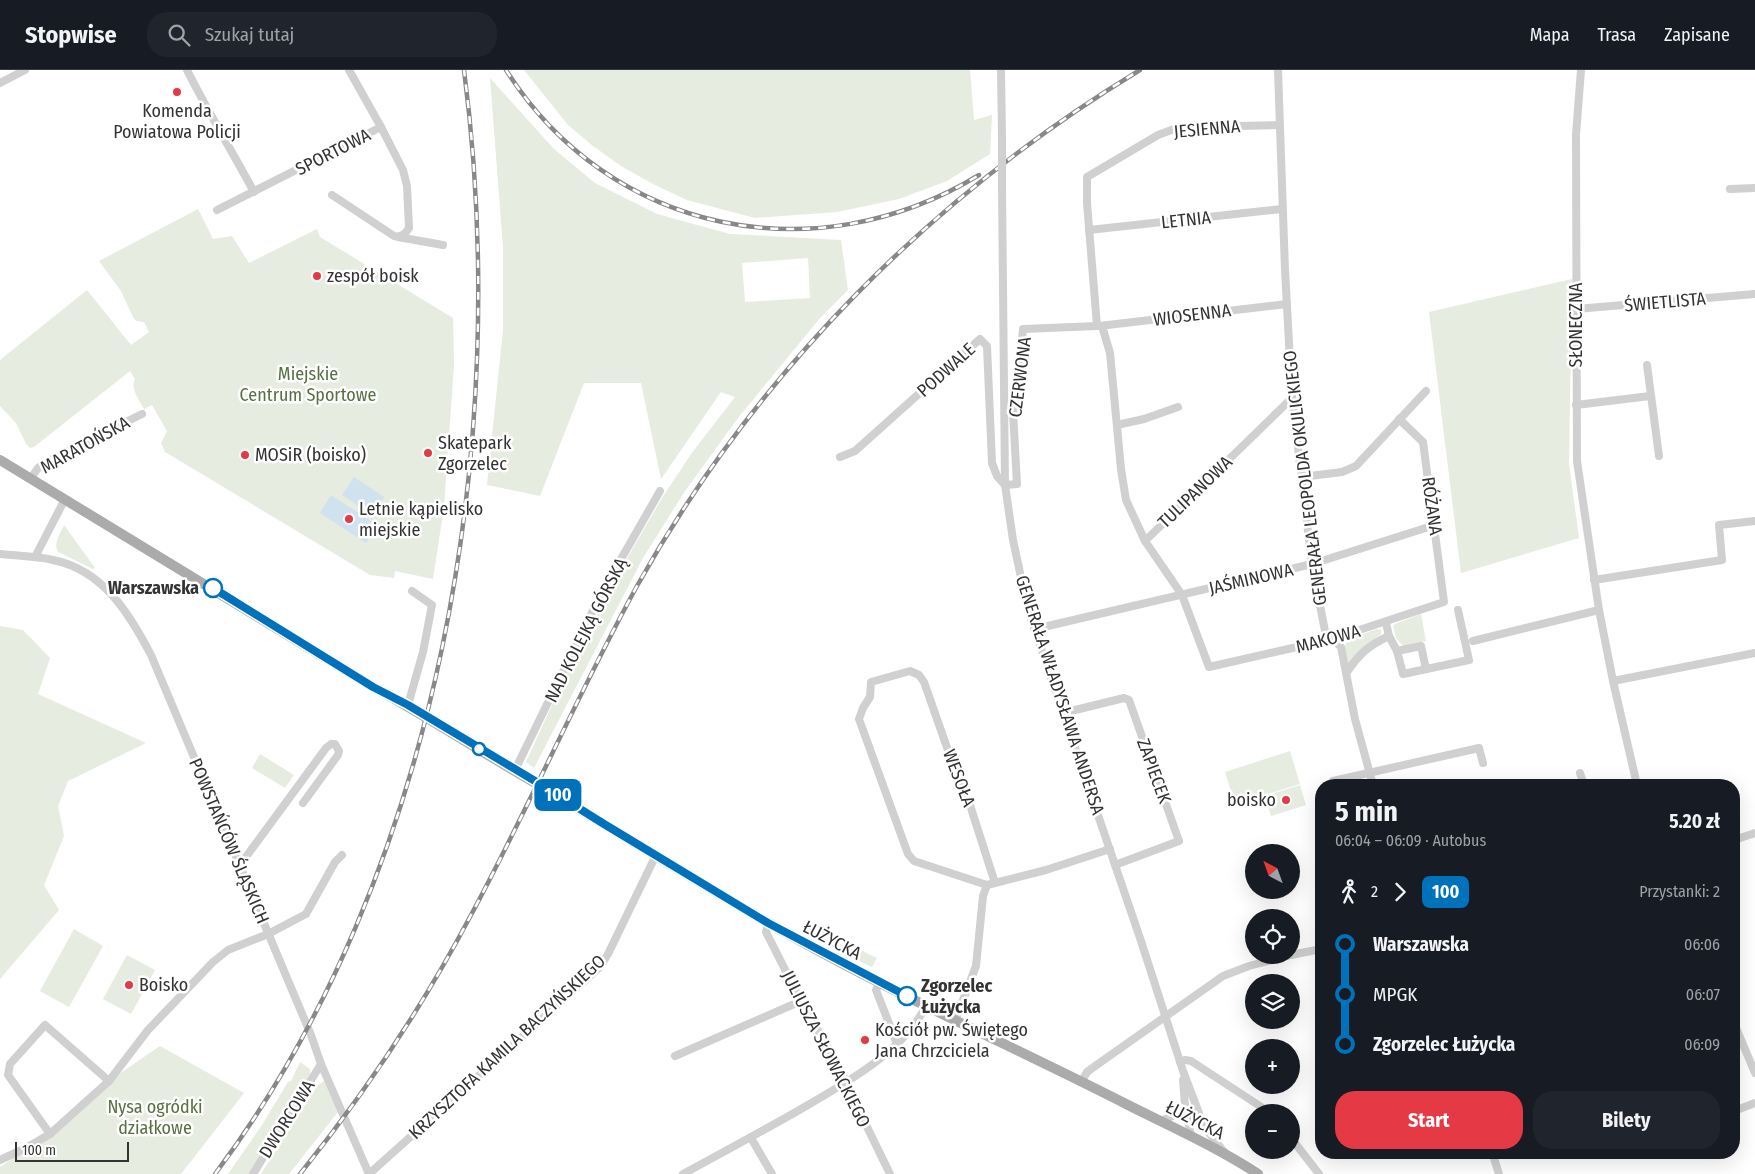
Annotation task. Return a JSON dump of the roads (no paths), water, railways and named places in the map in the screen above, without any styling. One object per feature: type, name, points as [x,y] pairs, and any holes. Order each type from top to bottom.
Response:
[{"type":"main road","points":[[0,460],[373,687],[408,705]]},
{"type":"main road","name":"ŁUŻYCKA","points":[[408,705],[768,923],[879,983],[1191,1136],[1226,1154],[1258,1174]]},
{"type":"street","points":[[0,83],[26,70]]},
{"type":"street","points":[[187,70],[208,112],[221,131],[254,192]]},
{"type":"street","points":[[349,70],[381,127]]},
{"type":"street","name":"GENERAŁA WŁADYSŁAWA ANDERSA","points":[[1001,70],[1005,485],[1013,540],[1028,610],[1110,849],[1180,1062],[1198,1113],[1209,1133],[1226,1154]]},
{"type":"street","name":"GENERAŁA LEOPOLDA OKULICKIEGO","points":[[1278,70],[1282,209],[1292,398],[1312,564],[1325,631],[1341,647],[1355,719],[1371,779]]},
{"type":"street","name":"SŁONECZNA","points":[[1581,70],[1576,135],[1577,461],[1599,610],[1636,779]]},
{"type":"street","name":"JESIENNA","points":[[1089,230],[1087,177],[1158,135],[1174,129],[1190,127],[1280,125]]},
{"type":"street","name":"SPORTOWA","points":[[217,210],[381,127],[403,170],[407,186],[409,228],[406,233],[397,237]]},
{"type":"street","points":[[1730,189],[1755,188]]},
{"type":"street","points":[[332,195],[397,237],[443,245]]},
{"type":"street","name":"LETNIA","points":[[1089,230],[1282,209]]},
{"type":"street","points":[[1089,230],[1100,326],[1110,353],[1126,500],[1145,541]]},
{"type":"street","name":"ŚWIETLISTA","points":[[1576,309],[1755,294]]},
{"type":"street","name":"WIOSENNA","points":[[1100,326],[1287,304]]},
{"type":"street","name":"CZERWONA","points":[[1005,485],[1017,484],[1014,412],[1023,329],[1100,326]]},
{"type":"street","name":"PODWALE","points":[[840,457],[856,451],[980,339],[987,346],[992,463],[997,476],[1005,485]]},
{"type":"street","points":[[1647,366],[1659,456]]},
{"type":"street","points":[[1302,477],[1342,472],[1356,466],[1426,391]]},
{"type":"street","points":[[1576,405],[1650,396]]},
{"type":"street","name":"TULIPANOWA","points":[[1209,667],[1182,595],[1145,541],[1292,398]]},
{"type":"street","points":[[1117,425],[1144,419],[1178,407]]},
{"type":"street","name":"MARATOŃSKA","points":[[31,478],[44,463],[142,414]]},
{"type":"street","name":"RÓŻANA","points":[[1399,420],[1423,442],[1444,602]]},
{"type":"street","name":"NAD KOLEJKĄ GÓRSKĄ","points":[[515,770],[601,594],[660,491]]},
{"type":"street","points":[[35,557],[65,499]]},
{"type":"street","points":[[1594,580],[1722,560],[1719,525],[1755,521]]},
{"type":"street","name":"JAŚMINOWA","points":[[1035,629],[1312,564],[1434,525]]},
{"type":"street","name":"POWSTAŃCÓW ŚLĄSKICH","points":[[0,554],[35,557],[68,564],[109,589],[137,627],[151,655],[369,1174]]},
{"type":"street","points":[[408,705],[423,652],[432,605],[412,590]]},
{"type":"street","name":"MAKOWA","points":[[1209,667],[1332,639],[1386,623],[1444,602]]},
{"type":"street","points":[[1386,623],[1389,636],[1398,650],[1403,674],[1426,670],[1468,660],[1458,610]]},
{"type":"street","points":[[1473,641],[1599,610]]},
{"type":"street","points":[[1347,672],[1359,654],[1376,642],[1389,636]]},
{"type":"street","points":[[1398,650],[1420,646],[1426,670]]},
{"type":"street","points":[[1613,681],[1755,653]]},
{"type":"street","name":"WESOŁA","points":[[910,671],[920,675],[957,776],[970,805],[991,884],[914,861],[908,854],[859,719],[870,697],[871,682],[910,671]]},
{"type":"street","name":"ZAPIECEK","points":[[1062,713],[1124,698],[1129,700],[1179,841],[1115,865]]},
{"type":"street","points":[[240,866],[326,748],[331,744],[335,744],[339,751],[338,755],[303,803]]},
{"type":"street","points":[[1341,779],[1479,748],[1483,763]]},
{"type":"street","points":[[1580,773],[1582,779]]},
{"type":"street","points":[[1740,838],[1755,832]]},
{"type":"street","points":[[955,1021],[976,966],[983,896],[991,884],[1046,870],[1110,849]]},
{"type":"street","points":[[0,1160],[50,1134],[109,1081],[148,1030],[213,962],[228,950],[268,934],[306,914],[335,862],[342,855]]},
{"type":"street","name":"KRZYSZTOFA KAMILA BACZYŃSKIEGO","points":[[369,1174],[600,967],[656,855]]},
{"type":"street","name":"JULIUSZA SŁOWACKIEGO","points":[[768,923],[766,932],[801,1001],[841,1070],[890,1174]]},
{"type":"street","points":[[1300,953],[1315,950]]},
{"type":"street","points":[[1082,1081],[1088,1072],[1223,976],[1257,964]]},
{"type":"street","points":[[879,983],[876,990],[897,1044]]},
{"type":"street","points":[[675,1056],[801,1001]]},
{"type":"street","points":[[683,1174],[751,1138],[846,1083],[897,1044],[913,1027],[926,1006]]},
{"type":"street","points":[[50,1134],[8,1075],[10,1064],[45,1025],[109,1081]]},
{"type":"street","points":[[1740,1037],[1755,1073]]},
{"type":"street","points":[[1180,1062],[1185,1060],[1191,1061],[1257,1104]]},
{"type":"street","name":"DWORCOWA","points":[[253,1174],[322,1064]]},
{"type":"street","name":"GENERAŁA WŁADYSŁAWA ANDERSA","points":[[1183,1070],[1185,1105],[1191,1136]]},
{"type":"street","points":[[1740,1109],[1755,1103]]},
{"type":"street","points":[[1161,1121],[1172,1116],[1185,1105]]},
{"type":"street","points":[[1191,1136],[1198,1113]]},
{"type":"street","points":[[751,1138],[772,1174]]},
{"type":"street","points":[[1300,1150],[1319,1174]]},
{"type":"street","points":[[1494,1159],[1498,1174]]},
{"type":"water","points":[[354,477],[384,497],[372,515],[342,495]]},
{"type":"water","name":"Letnie kąpielisko miejskie","points":[[331,495],[377,525],[366,543],[320,513]]},
{"type":"railway","points":[[215,1174],[293,1055],[356,926],[406,789],[442,647],[466,502],[477,355],[476,211],[464,70]]},
{"type":"railway","points":[[506,70],[549,126],[601,170],[658,202],[720,222],[785,229],[851,224],[916,206],[979,175]]},
{"type":"railway","points":[[300,1174],[392,1048],[453,949],[637,586],[684,508],[737,433],[794,362],[855,295],[921,232],[990,174],[1064,120],[1140,70]]},
{"type":"place","name":"Komenda Powiatowa Policji","points":[[177,92]]},
{"type":"place","name":"zespół boisk","points":[[317,276]]},
{"type":"place","name":"Skatepark Zgorzelec","points":[[428,453]]},
{"type":"place","name":"MOSiR (boisko)","points":[[245,455]]},
{"type":"place","name":"Letnie kąpielisko miejskie","points":[[349,519]]},
{"type":"place","name":"Warszawska","points":[[213,588]]},
{"type":"place","name":"boisko","points":[[1286,800]]},
{"type":"place","name":"Boisko","points":[[129,985]]},
{"type":"place","name":"Zgorzelec Łużycka","points":[[907,996]]},
{"type":"place","name":"Kościół pw. Świętego Jana Chrzciciela","points":[[865,1040]]},
{"type":"park label","name":"Miejskie Centrum Sportowe","points":[[308,384]]},
{"type":"park label","name":"Nysa ogródki działkowe","points":[[155,1117]]}]
